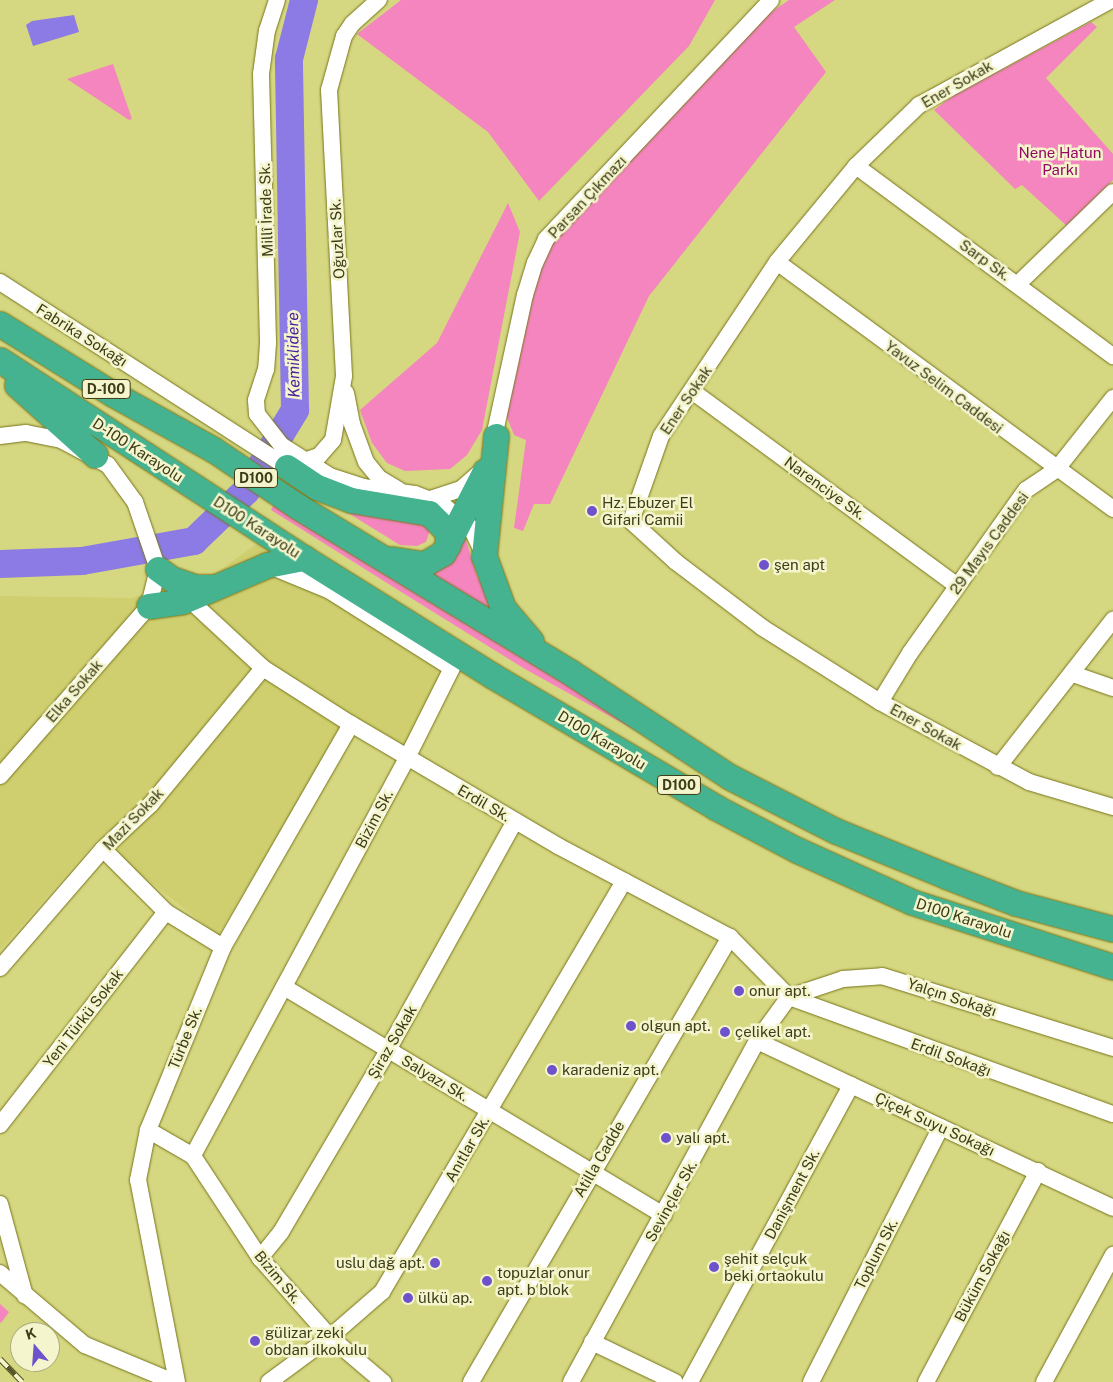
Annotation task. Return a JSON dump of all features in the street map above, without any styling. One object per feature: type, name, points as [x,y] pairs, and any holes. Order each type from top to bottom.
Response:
[{"type":"highway","name":"D-100","points":[[0,324],[113,394],[214,450]]},
{"type":"highway","name":"D-100 Karayolu","points":[[0,360],[201,491]]},
{"type":"highway","points":[[0,370],[95,456]]},
{"type":"highway","points":[[321,519],[386,557],[402,563],[424,564],[434,561],[448,545],[463,519],[484,475],[496,436]]},
{"type":"highway","points":[[496,436],[484,556],[497,596],[510,617],[534,643],[570,672]]},
{"type":"highway","name":"D100 Karayolu","points":[[214,450],[297,506],[570,672],[730,777],[836,831],[1016,902],[1113,929]]},
{"type":"highway","points":[[297,464],[317,487],[344,498],[429,513],[447,531],[448,545]]},
{"type":"highway","name":"D100 Karayolu","points":[[201,491],[304,558],[502,681],[716,807],[797,850],[912,902],[1113,967]]},
{"type":"highway","points":[[148,606],[182,601],[268,565],[304,558]]},
{"type":"highway","points":[[158,569],[172,580],[195,586],[217,586]]},
{"type":"street","name":"Millî İrade Sk.","points":[[258,415],[256,400],[266,369],[268,348],[261,74],[267,30],[277,0]]},
{"type":"street","name":"Oğuzlar Sk.","points":[[297,464],[324,452],[333,440],[344,376],[329,90],[344,36],[379,0]]},
{"type":"street","name":"Parsan Çıkmazı","points":[[430,499],[470,483],[482,469],[496,436],[520,314],[535,263],[546,239],[771,0]]},
{"type":"street","name":"Ener Sokak","points":[[1111,0],[1043,35],[919,105],[856,166],[777,262],[661,436],[631,520],[676,562],[763,628],[880,702],[1029,782],[1113,808]]},
{"type":"street","name":"Sarp Sk.","points":[[856,166],[1113,356]]},
{"type":"street","points":[[1018,284],[1113,192]]},
{"type":"street","name":"Yavuz Selim Caddesi","points":[[777,262],[1056,470],[1113,509]]},
{"type":"street","name":"Fabrika Sokağı","points":[[0,282],[234,430],[297,464]]},
{"type":"street","points":[[344,376],[352,424],[366,462],[379,478],[405,493]]},
{"type":"street","name":"Narenciye Sk.","points":[[692,391],[957,586]]},
{"type":"street","name":"29 Mayıs Caddesi","points":[[880,702],[957,586],[1026,490],[1056,470],[1113,398]]},
{"type":"street","points":[[234,430],[258,415],[275,439],[297,464],[352,484],[430,499],[463,519],[477,537],[484,556]]},
{"type":"street","points":[[0,436],[18,433],[60,440],[95,456],[118,475],[140,512],[158,569],[148,606]]},
{"type":"street","name":"Bizim Sk.","points":[[193,1156],[407,758],[452,668],[330,591],[268,565]]},
{"type":"street","name":"Erdil Sk.","points":[[182,601],[194,604],[263,668],[351,724],[515,821],[730,937],[790,997]]},
{"type":"street","name":"Elka Sokak","points":[[0,776],[148,606]]},
{"type":"street","points":[[998,767],[1073,674],[1113,620]]},
{"type":"street","name":"Mazi Sokak","points":[[0,968],[103,849],[151,804],[263,668]]},
{"type":"street","points":[[1073,674],[1113,688]]},
{"type":"street","name":"Türbe Sk.","points":[[176,1382],[138,1180],[148,1130],[223,948],[351,724]]},
{"type":"street","name":"Şiraz Sokak","points":[[260,1258],[281,1232],[388,1050],[515,821]]},
{"type":"street","points":[[103,849],[166,912],[223,948]]},
{"type":"street","name":"Anıtlar Sk.","points":[[269,1382],[330,1337],[382,1292],[624,881]]},
{"type":"street","name":"Yeni Türkü Sokak","points":[[0,1124],[166,912]]},
{"type":"street","name":"Atilla Cadde","points":[[471,1382],[730,937]]},
{"type":"street","name":"Yalçın Sokağı","points":[[790,997],[844,979],[882,976],[1113,1048]]},
{"type":"street","name":"Salyazı Sk.","points":[[284,987],[664,1215]]},
{"type":"street","name":"Sevinçler Sk.","points":[[571,1382],[664,1215],[757,1041],[790,997]]},
{"type":"street","name":"Erdil Sokağı","points":[[790,997],[1113,1114]]},
{"type":"street","name":"Çiçek Suyu Sokağı","points":[[757,1041],[1038,1171],[1113,1208]]},
{"type":"street","name":"Danişment Sk.","points":[[690,1382],[851,1085]]},
{"type":"street","name":"Toplum Sk.","points":[[811,1382],[941,1127]]},
{"type":"street","name":"Bizim Sk.","points":[[148,1130],[193,1156],[260,1258],[330,1337],[383,1382]]},
{"type":"street","name":"Büküm Sokağı","points":[[926,1382],[1038,1171]]},
{"type":"street","points":[[0,1204],[25,1296]]},
{"type":"street","points":[[1044,1382],[1113,1255]]},
{"type":"street","points":[[0,1274],[85,1345],[176,1382]]},
{"type":"street","points":[[592,1342],[675,1382]]},
{"type":"shaded area","points":[[74,15],[79,32],[33,46],[26,25],[32,21]]},
{"type":"shaded area","points":[[261,541],[452,667],[406,756],[346,721],[218,935],[97,840],[0,950],[0,596],[132,598],[217,572]]},
{"type":"green space","points":[[401,0],[715,0],[689,46],[539,201],[488,132],[357,34]]},
{"type":"green space","points":[[789,0],[835,0],[794,27],[826,72],[649,296],[550,504],[534,504],[523,531],[514,528],[526,440],[514,435],[506,415],[539,267],[554,234],[767,15]]},
{"type":"green space","name":"Nene Hatun Parkı","points":[[1091,22],[1097,27],[1046,78],[1113,154],[1113,180],[1067,226],[1022,185],[1015,189],[934,110],[953,96]]},
{"type":"green space","points":[[113,64],[132,119],[129,120],[67,79]]},
{"type":"green space","points":[[508,203],[520,232],[482,430],[467,455],[450,469],[405,471],[387,463],[372,443],[360,410],[437,343]]},
{"type":"green space","points":[[306,487],[405,507],[430,530],[426,542],[417,546],[400,545]]},
{"type":"green space","points":[[276,500],[703,768],[525,669],[395,588],[271,510]]},
{"type":"green space","points":[[460,521],[477,576],[504,626],[419,564]]},
{"type":"green space","points":[[0,1304],[9,1312],[1,1323],[0,1322]]},
{"type":"waterway","name":"Kemiklidere","points":[[0,564],[82,561],[194,541],[246,491],[295,410],[289,59],[304,0]]},
{"type":"railway","points":[[0,1359],[22,1382]]},
{"type":"place","name":"Hz. Ebuzer El Gifari Camii","points":[[592,511]]},
{"type":"place","name":"şen apt","points":[[764,565]]},
{"type":"place","name":"onur apt.","points":[[739,991]]},
{"type":"place","name":"olgun apt.","points":[[631,1026]]},
{"type":"place","name":"çelikel apt.","points":[[725,1032]]},
{"type":"place","name":"karadeniz apt.","points":[[552,1070]]},
{"type":"place","name":"yalı apt.","points":[[666,1138]]},
{"type":"place","name":"uslu dağ apt.","points":[[435,1263]]},
{"type":"place","name":"şehit selçuk beki ortaokulu","points":[[714,1267]]},
{"type":"place","name":"topuzlar onur apt. b blok","points":[[487,1281]]},
{"type":"place","name":"ülkü ap.","points":[[408,1298]]},
{"type":"place","name":"gülizar zeki obdan ilkokulu","points":[[255,1341]]}]
